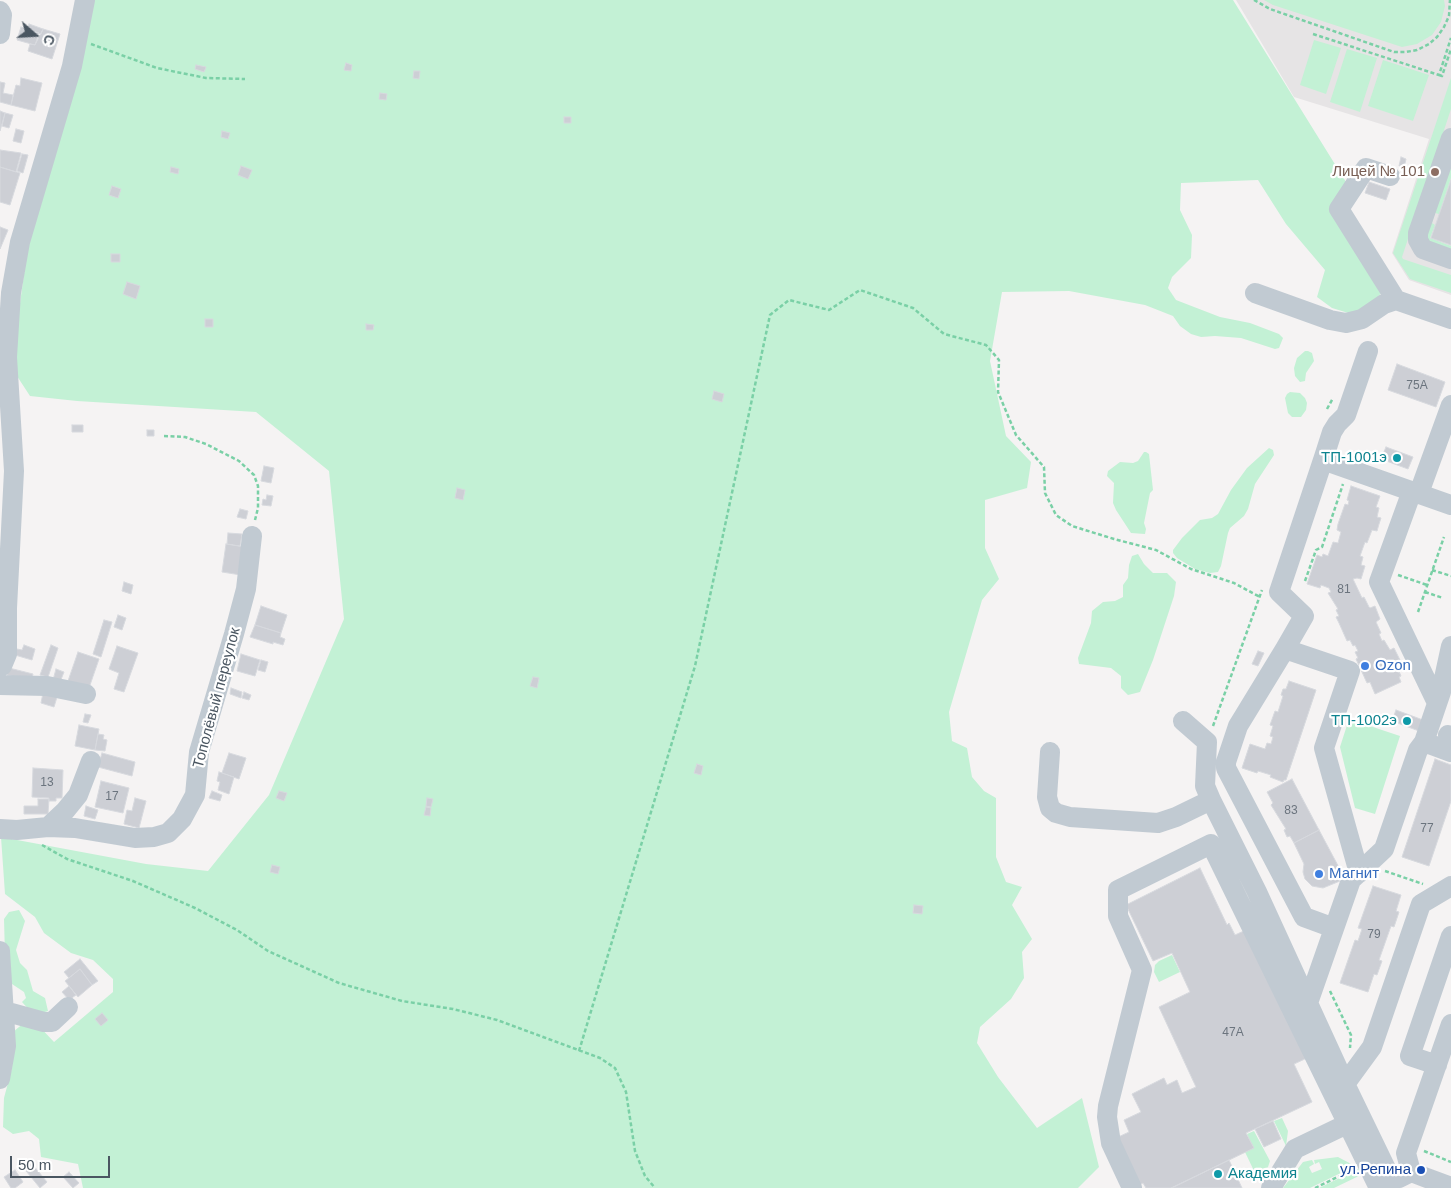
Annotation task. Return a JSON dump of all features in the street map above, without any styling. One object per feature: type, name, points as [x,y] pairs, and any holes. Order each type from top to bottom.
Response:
[{"type":"street","points":[[0,666],[2,666],[7,654],[7,608],[14,470],[7,356],[11,293],[20,242],[72,66],[85,0]]},
{"type":"street","points":[[0,11],[2,15],[0,34]]},
{"type":"street","points":[[1451,138],[1418,233],[1418,240],[1423,249],[1451,260]]},
{"type":"street","points":[[1390,176],[1366,168],[1339,209],[1396,300]]},
{"type":"street","points":[[1255,293],[1330,320],[1346,323],[1362,319],[1384,304],[1396,300],[1451,319]]},
{"type":"street","points":[[1334,928],[1304,917],[1226,768],[1226,762],[1238,726],[1304,616],[1279,592],[1332,432],[1346,415],[1368,351]]},
{"type":"street","points":[[1437,703],[1379,582],[1451,405]]},
{"type":"street","points":[[1323,460],[1451,505]]},
{"type":"street","name":"Тополёвый переулок","points":[[0,829],[17,830],[45,836],[74,828],[135,838],[154,838],[168,833],[182,819],[195,795],[199,752],[246,588],[252,536]]},
{"type":"street","points":[[1308,1003],[1351,880],[1368,871],[1384,849],[1418,750],[1424,742],[1437,703],[1451,646]]},
{"type":"street","points":[[1285,649],[1350,671],[1324,748],[1368,871]]},
{"type":"street","points":[[0,685],[46,686],[86,694]]},
{"type":"street","points":[[1184,722],[1207,742],[1205,786],[1257,892],[1345,1084],[1383,1186]]},
{"type":"street","points":[[1424,742],[1450,741]]},
{"type":"street","points":[[1050,752],[1047,797],[1050,808],[1056,813],[1079,818],[1158,824],[1211,800]]},
{"type":"street","points":[[45,836],[78,795],[91,761]]},
{"type":"street","points":[[1132,1188],[1111,1143],[1107,1117],[1108,1106],[1142,970],[1118,916],[1118,890],[1211,844],[1366,1163],[1383,1186]]},
{"type":"street","points":[[1345,1084],[1372,1047],[1421,904],[1447,888]]},
{"type":"street","points":[[1437,1065],[1410,1056],[1451,936]]},
{"type":"street","points":[[0,951],[6,1046],[0,1079]]},
{"type":"street","points":[[4,1011],[44,1022],[52,1022],[68,1007]]},
{"type":"street","points":[[1411,1172],[1406,1153],[1451,1024]]},
{"type":"street","points":[[1271,1188],[1295,1149],[1347,1124]]},
{"type":"street","points":[[1383,1186],[1411,1172],[1451,1187]]},
{"type":"path","points":[[1254,0],[1270,9],[1394,52],[1417,50],[1429,44],[1437,37],[1444,27],[1448,16],[1450,0]]},
{"type":"path","points":[[1313,34],[1442,76],[1451,49]]},
{"type":"path","points":[[78,35],[101,49],[156,68],[206,78],[245,79]]},
{"type":"path","points":[[1438,75],[1451,38]]},
{"type":"path","points":[[579,1051],[695,666],[770,315],[789,300],[828,310],[860,290],[913,308],[944,334],[986,345],[999,360],[998,392],[1016,435],[1044,467],[1045,493],[1056,515],[1072,526],[1114,540],[1156,550],[1191,569],[1234,583],[1260,597]]},
{"type":"path","points":[[164,436],[185,437],[206,444],[239,461],[254,475],[258,486],[258,508],[252,536]]},
{"type":"path","points":[[1418,612],[1444,537]]},
{"type":"path","points":[[1432,570],[1451,576]]},
{"type":"path","points":[[1398,575],[1427,585]]},
{"type":"path","points":[[1425,591],[1443,598]]},
{"type":"path","points":[[45,836],[67,859],[133,880],[195,908],[238,930],[268,950],[339,983],[402,1001],[453,1009],[497,1020],[600,1058],[615,1068],[626,1092],[635,1151],[645,1176],[655,1188]]},
{"type":"path","points":[[1368,871],[1447,888]]},
{"type":"path","points":[[1329,988],[1351,1035],[1349,1055]]},
{"type":"path","points":[[1315,1188],[1366,1163]]},
{"type":"shaded area","name":"Лицей № 101","points":[[1236,0],[1451,0],[1451,295],[1409,280],[1392,253],[1429,139],[1294,97]]},
{"type":"green space","points":[[86,0],[1233,0],[1346,182],[1331,207],[1383,291],[1370,306],[1355,315],[1332,308],[1317,297],[1325,270],[1286,224],[1258,180],[1181,183],[1180,210],[1192,235],[1191,258],[1172,277],[1168,288],[1176,300],[1220,317],[1250,323],[1279,334],[1283,338],[1279,348],[1275,349],[1241,338],[1201,337],[1191,334],[1180,326],[1173,316],[1145,305],[1069,291],[1002,292],[990,361],[1006,436],[1031,462],[1027,488],[985,500],[985,548],[999,579],[982,600],[949,712],[952,741],[967,748],[972,777],[984,791],[996,798],[996,857],[1006,882],[1022,887],[1012,905],[1032,939],[1022,952],[1024,978],[1011,999],[980,1027],[977,1043],[998,1077],[1037,1128],[1082,1098],[1099,1167],[1078,1188],[83,1188],[78,1164],[41,1157],[39,1139],[29,1131],[13,1134],[3,1127],[4,1098],[12,1068],[13,1032],[25,1022],[37,1024],[54,1042],[113,992],[113,979],[93,960],[71,953],[44,933],[35,917],[5,894],[1,837],[146,864],[208,871],[269,795],[344,619],[329,471],[256,412],[77,401],[30,396],[15,373],[15,340],[29,237]]},
{"type":"green space","points":[[1264,0],[1444,0],[1445,6],[1441,22],[1432,35],[1417,44],[1402,47],[1273,5]]},
{"type":"green space","points":[[1314,40],[1341,48],[1326,94],[1300,85]]},
{"type":"green space","points":[[1347,49],[1377,58],[1360,112],[1330,102]]},
{"type":"green space","points":[[1383,60],[1429,75],[1413,121],[1368,106]]},
{"type":"green space","points":[[1451,78],[1451,109],[1402,257],[1403,259],[1451,275],[1451,293],[1410,279],[1393,253]]},
{"type":"green space","points":[[1451,152],[1451,178],[1439,214],[1435,213],[1432,223],[1435,225],[1430,238],[1451,246],[1451,254],[1431,247],[1424,234]]},
{"type":"green space","points":[[1305,351],[1312,353],[1314,361],[1306,373],[1305,381],[1300,382],[1295,376],[1294,368],[1297,358]]},
{"type":"green space","points":[[1290,392],[1300,393],[1305,398],[1307,403],[1306,410],[1301,417],[1292,417],[1288,413],[1285,398]]},
{"type":"green space","points":[[1269,448],[1273,450],[1274,455],[1255,484],[1248,509],[1244,516],[1230,528],[1218,572],[1210,573],[1195,569],[1177,558],[1173,550],[1182,538],[1200,520],[1212,518],[1218,514],[1231,490],[1247,468]]},
{"type":"green space","points":[[1144,452],[1149,454],[1153,490],[1150,493],[1144,523],[1145,534],[1131,533],[1113,503],[1114,483],[1107,476],[1108,471],[1120,462],[1133,463],[1138,461]]},
{"type":"green space","points":[[1138,554],[1153,573],[1167,573],[1176,582],[1174,596],[1153,660],[1140,692],[1128,695],[1121,688],[1121,676],[1111,668],[1079,664],[1078,658],[1091,623],[1092,611],[1103,602],[1115,601],[1123,597],[1123,585],[1128,578],[1132,556]]},
{"type":"green space","points":[[1349,719],[1400,736],[1375,814],[1355,808],[1340,747]]},
{"type":"green space","points":[[19,910],[25,921],[16,950],[20,963],[27,970],[33,991],[45,998],[48,1011],[39,1014],[33,1014],[22,1002],[26,998],[24,992],[9,982],[5,956],[4,919],[9,912]]},
{"type":"green space","points":[[1172,955],[1180,972],[1159,982],[1154,972],[1155,965]]},
{"type":"green space","points":[[1282,1118],[1288,1131],[1286,1146],[1274,1121]]},
{"type":"green space","points":[[1254,1131],[1270,1161],[1268,1167],[1258,1174],[1255,1173],[1245,1152],[1253,1148],[1247,1134]]},
{"type":"green space","points":[[1338,1157],[1355,1166],[1310,1188],[1283,1188],[1303,1162],[1312,1160],[1314,1164],[1309,1167],[1312,1173],[1322,1169],[1319,1162],[1315,1164],[1314,1160]]},
{"type":"green space","points":[[1358,1169],[1363,1174],[1334,1188],[1319,1188]]},
{"type":"building","points":[[29,24],[43,29],[41,34],[27,29]]},
{"type":"building","points":[[21,27],[39,33],[35,45],[17,40]]},
{"type":"building","points":[[43,29],[60,34],[52,59],[28,51],[30,44],[35,45]]},
{"type":"building","points":[[346,63],[352,65],[351,71],[344,70]]},
{"type":"building","points":[[196,65],[206,67],[204,72],[195,69]]},
{"type":"building","points":[[414,71],[420,71],[419,79],[413,78]]},
{"type":"building","points":[[21,78],[42,83],[35,111],[11,105],[16,85],[20,86]]},
{"type":"building","points":[[0,82],[5,83],[3,93],[13,95],[11,105],[0,102]]},
{"type":"building","points":[[380,93],[387,94],[386,100],[379,99]]},
{"type":"building","points":[[0,111],[5,113],[0,131]]},
{"type":"building","points":[[5,113],[13,115],[9,128],[2,126]]},
{"type":"building","points":[[564,117],[571,117],[571,123],[564,123]]},
{"type":"building","points":[[16,129],[24,131],[21,143],[13,141]]},
{"type":"building","points":[[222,131],[230,133],[228,139],[221,137]]},
{"type":"building","points":[[0,150],[21,153],[16,172],[0,167]]},
{"type":"building","points":[[22,154],[28,155],[23,173],[17,171]]},
{"type":"building","points":[[1401,157],[1406,159],[1404,168],[1399,166]]},
{"type":"building","points":[[241,166],[252,170],[248,179],[238,175]]},
{"type":"building","points":[[0,167],[20,173],[10,205],[0,202]]},
{"type":"building","points":[[171,167],[179,169],[178,174],[170,172]]},
{"type":"building","points":[[1451,180],[1451,245],[1431,238]]},
{"type":"building","points":[[1369,182],[1390,189],[1386,200],[1365,193]]},
{"type":"building","points":[[112,186],[121,189],[118,198],[109,195]]},
{"type":"building","points":[[0,227],[8,230],[0,249]]},
{"type":"building","points":[[111,254],[120,254],[120,262],[111,262]]},
{"type":"building","points":[[127,282],[140,286],[136,299],[123,294]]},
{"type":"building","points":[[205,319],[213,319],[213,327],[205,327]]},
{"type":"building","points":[[366,324],[374,325],[373,330],[366,330]]},
{"type":"building","points":[[1397,364],[1445,382],[1436,407],[1388,390]]},
{"type":"building","points":[[714,391],[724,394],[722,402],[712,399]]},
{"type":"building","points":[[72,425],[83,425],[83,432],[72,432]]},
{"type":"building","points":[[147,430],[154,430],[154,436],[147,436]]},
{"type":"building","name":"ТП-1001э","points":[[1386,447],[1413,457],[1408,469],[1381,459]]},
{"type":"building","points":[[264,466],[274,468],[271,483],[261,481]]},
{"type":"building","points":[[1351,486],[1380,496],[1376,507],[1379,508],[1377,517],[1381,518],[1377,531],[1372,530],[1360,556],[1363,557],[1361,565],[1365,566],[1361,579],[1353,579],[1362,598],[1364,597],[1369,607],[1375,606],[1380,619],[1376,622],[1382,641],[1384,640],[1390,650],[1394,648],[1400,660],[1396,664],[1401,676],[1399,677],[1401,682],[1375,694],[1370,682],[1367,683],[1356,659],[1358,658],[1355,652],[1358,651],[1355,645],[1353,646],[1350,640],[1347,641],[1336,617],[1339,616],[1336,610],[1338,609],[1328,593],[1331,592],[1329,588],[1321,585],[1320,588],[1307,584],[1317,555],[1322,557],[1323,554],[1328,556],[1333,542],[1338,543],[1341,532],[1337,530],[1338,524],[1345,504],[1348,505],[1349,501],[1347,500]]},
{"type":"building","points":[[457,488],[465,490],[463,500],[455,498]]},
{"type":"building","points":[[267,495],[273,496],[271,506],[262,505],[263,499],[266,500]]},
{"type":"building","points":[[240,509],[248,511],[246,519],[237,517]]},
{"type":"building","points":[[228,533],[242,534],[240,546],[227,544]]},
{"type":"building","points":[[226,544],[245,547],[241,575],[222,572]]},
{"type":"building","points":[[124,582],[133,585],[131,594],[122,591]]},
{"type":"building","points":[[261,606],[287,615],[281,633],[255,625]]},
{"type":"building","points":[[118,615],[126,618],[122,630],[114,627]]},
{"type":"building","points":[[104,620],[112,622],[101,657],[93,654]]},
{"type":"building","points":[[255,625],[281,633],[280,637],[285,639],[283,645],[250,637]]},
{"type":"building","points":[[24,645],[35,649],[32,660],[15,655],[17,649],[22,650]]},
{"type":"building","points":[[51,645],[58,648],[48,677],[40,675]]},
{"type":"building","points":[[117,646],[138,653],[124,692],[114,689],[119,673],[109,669]]},
{"type":"building","points":[[1258,651],[1264,653],[1258,666],[1252,664]]},
{"type":"building","points":[[78,652],[99,659],[89,688],[68,681]]},
{"type":"building","points":[[241,654],[260,660],[255,676],[237,671]]},
{"type":"building","points":[[261,660],[268,662],[265,672],[258,670]]},
{"type":"building","points":[[9,668],[33,674],[31,681],[7,675]]},
{"type":"building","points":[[56,669],[64,672],[60,682],[53,680]]},
{"type":"building","points":[[533,677],[539,678],[537,688],[530,686]]},
{"type":"building","points":[[1289,681],[1316,690],[1286,780],[1283,782],[1270,777],[1271,775],[1242,768],[1250,744],[1265,749],[1267,743],[1271,744],[1273,737],[1270,736],[1273,726],[1270,725],[1275,711],[1278,712],[1283,689],[1286,689]]},
{"type":"building","points":[[231,688],[242,692],[241,698],[230,694]]},
{"type":"building","points":[[244,692],[251,695],[249,700],[242,698]]},
{"type":"building","points":[[43,693],[57,697],[54,707],[41,703]]},
{"type":"building","name":"ТП-1002э","points":[[1396,710],[1423,720],[1419,731],[1392,721]]},
{"type":"building","points":[[85,714],[91,715],[88,723],[83,722]]},
{"type":"building","points":[[79,725],[99,729],[95,750],[75,746]]},
{"type":"building","points":[[98,734],[104,735],[103,739],[107,740],[105,751],[95,750]]},
{"type":"building","points":[[102,753],[135,762],[132,776],[98,767]]},
{"type":"building","points":[[229,753],[246,758],[239,779],[222,773]]},
{"type":"building","points":[[1435,759],[1451,765],[1451,801],[1429,866],[1402,857]]},
{"type":"building","points":[[697,764],[703,766],[701,775],[694,773]]},
{"type":"building","points":[[33,768],[63,770],[62,798],[56,798],[56,801],[49,801],[49,798],[32,797]]},
{"type":"building","points":[[219,772],[234,777],[229,794],[218,790],[220,782],[217,781]]},
{"type":"building","points":[[1292,779],[1319,830],[1294,843],[1290,836],[1287,837],[1284,830],[1286,829],[1271,805],[1273,803],[1267,792]]},
{"type":"building","points":[[101,781],[129,788],[123,813],[95,807]]},
{"type":"building","points":[[212,791],[222,795],[220,801],[209,798]]},
{"type":"building","points":[[279,791],[287,793],[284,801],[276,798]]},
{"type":"building","points":[[135,798],[146,801],[139,828],[124,824],[127,810],[132,811]]},
{"type":"building","points":[[427,798],[433,799],[431,807],[426,806]]},
{"type":"building","points":[[38,799],[49,799],[48,814],[24,814],[24,806],[38,806]]},
{"type":"building","points":[[86,806],[98,810],[95,819],[84,816]]},
{"type":"building","points":[[426,807],[431,808],[430,816],[424,815]]},
{"type":"building","points":[[1319,830],[1343,875],[1338,877],[1340,881],[1323,888],[1312,886],[1305,879],[1303,872],[1304,864],[1294,843]]},
{"type":"building","points":[[272,865],[280,867],[278,874],[270,872]]},
{"type":"building","points":[[1200,868],[1227,925],[1229,923],[1235,935],[1246,930],[1307,1058],[1294,1064],[1312,1102],[1246,1133],[1254,1148],[1171,1188],[1146,1188],[1143,1183],[1136,1187],[1114,1139],[1129,1132],[1124,1120],[1141,1112],[1132,1094],[1164,1078],[1167,1085],[1177,1080],[1182,1093],[1196,1087],[1159,1007],[1190,992],[1172,953],[1153,961],[1126,905]]},
{"type":"building","points":[[1373,886],[1401,895],[1396,911],[1399,912],[1394,927],[1391,926],[1379,960],[1382,961],[1377,975],[1374,974],[1368,992],[1340,983],[1355,940],[1358,941],[1362,929],[1358,928]]},
{"type":"building","points":[[914,905],[923,906],[922,914],[913,913]]},
{"type":"building","points":[[80,959],[98,981],[92,985],[80,969],[69,978],[64,972]]},
{"type":"building","points":[[80,969],[92,985],[78,997],[65,981]]},
{"type":"building","points":[[69,986],[76,995],[69,1000],[62,992]]},
{"type":"building","points":[[102,1013],[108,1020],[101,1026],[95,1019]]},
{"type":"building","points":[[1273,1121],[1281,1139],[1264,1147],[1255,1129]]},
{"type":"building","points":[[29,1160],[47,1182],[40,1188],[22,1166]]},
{"type":"building","name":"Академия","points":[[1229,1160],[1242,1188],[1172,1188]]},
{"type":"building","points":[[15,1170],[23,1182],[15,1188],[11,1188],[4,1177]]},
{"type":"building","points":[[69,1172],[79,1183],[73,1188],[63,1177]]},
{"type":"place","name":"Лицей № 101","points":[[1435,172]]},
{"type":"place","name":"ТП-1001э","points":[[1397,458]]},
{"type":"place","name":"Ozon","points":[[1365,666]]},
{"type":"place","name":"ТП-1002э","points":[[1407,721]]},
{"type":"place","name":"Магнит","points":[[1319,874]]},
{"type":"place","name":"ул.Репина","points":[[1421,1170]]},
{"type":"place","name":"Академия","points":[[1218,1174]]}]
